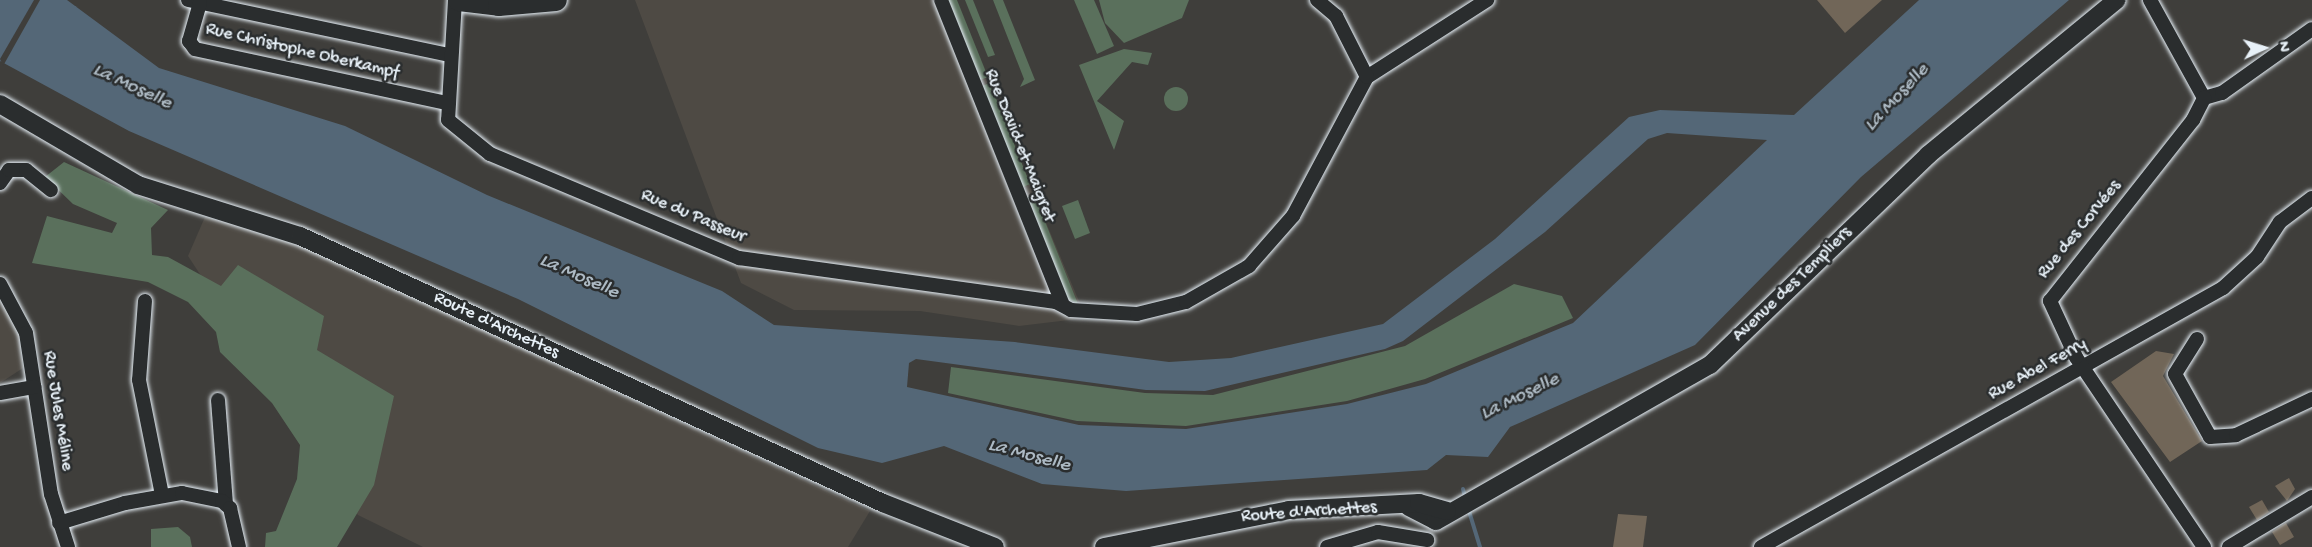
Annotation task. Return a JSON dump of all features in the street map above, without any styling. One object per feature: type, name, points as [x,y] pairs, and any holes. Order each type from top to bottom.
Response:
[{"type":"main road","points":[[459,0],[499,6],[556,0]]},
{"type":"street","name":"Rue du Passeur","points":[[454,0],[447,103],[448,120],[490,154],[739,258],[1063,305],[1101,313],[1166,309],[1249,266],[1293,216],[1367,77]]},
{"type":"street","name":"Rue David-et-Maigret","points":[[941,0],[1063,305]]},
{"type":"street","points":[[1317,0],[1336,16],[1367,77],[1487,0]]},
{"type":"street","name":"Avenue des Templiers","points":[[1442,516],[1710,365],[1928,155],[2117,0]]},
{"type":"street","points":[[194,1],[450,55]]},
{"type":"street","name":"Rue Christophe Oberkampf","points":[[194,1],[189,41],[195,48],[447,103]]},
{"type":"street","points":[[2154,2],[2204,98],[2222,93],[2312,29]]},
{"type":"street","name":"Rue des Corvées","points":[[2204,98],[2193,120],[2052,291],[2050,301],[2083,365],[2204,547]]},
{"type":"street","name":"Route d'Archettes","points":[[0,104],[138,185],[300,236],[972,544],[995,547]]},
{"type":"street","points":[[0,183],[9,170],[26,170],[51,190]]},
{"type":"street","name":"Rue Abel Ferry","points":[[1761,547],[2223,288],[2257,257],[2280,222],[2312,198]]},
{"type":"street","name":"Rue Jules Méline","points":[[0,284],[22,321],[59,523],[68,547]]},
{"type":"street","points":[[145,301],[138,380],[162,495]]},
{"type":"street","points":[[2197,339],[2175,374],[2210,437],[2236,435],[2312,399]]},
{"type":"street","points":[[0,393],[34,387]]},
{"type":"street","points":[[218,400],[226,505],[239,547]]},
{"type":"street","points":[[59,523],[162,495],[210,498],[226,505]]},
{"type":"street","points":[[2229,547],[2312,497]]},
{"type":"street","name":"Route d'Archettes","points":[[1104,547],[1240,516],[1409,507],[1442,516]]},
{"type":"street","points":[[1327,547],[1378,532],[1426,544],[1442,516]]},
{"type":"shaded area","points":[[635,0],[953,0],[1086,318],[1019,326],[920,311],[794,310],[741,283]]},
{"type":"shaded area","points":[[205,217],[288,239],[870,511],[848,547],[423,547],[358,515],[188,256]]},
{"type":"shaded area","points":[[0,296],[18,328],[23,368],[0,383]]},
{"type":"green space","points":[[948,0],[957,0],[988,77],[980,80]]},
{"type":"green space","points":[[965,0],[973,0],[995,55],[988,57]]},
{"type":"green space","points":[[993,0],[1003,0],[1035,80],[1020,87],[1024,79]]},
{"type":"green space","points":[[1074,0],[1094,0],[1114,46],[1097,54]]},
{"type":"green space","points":[[1099,0],[1189,0],[1182,18],[1124,43],[1105,23]]},
{"type":"green space","points":[[1124,49],[1152,53],[1148,65],[1132,62],[1097,101],[1124,121],[1114,150],[1079,65]]},
{"type":"green space","points":[[990,83],[1030,184],[1023,187],[982,86]]},
{"type":"green space","points":[[1171,87],[1181,87],[1188,94],[1188,104],[1181,111],[1171,111],[1164,104],[1164,94]]},
{"type":"green space","points":[[64,162],[168,210],[151,228],[152,255],[168,257],[221,286],[238,265],[324,316],[317,350],[394,396],[374,485],[337,547],[265,547],[266,533],[276,531],[297,479],[300,445],[272,403],[220,352],[216,332],[188,302],[148,282],[32,263],[47,216],[112,233],[117,223],[73,204],[45,177]]},
{"type":"green space","points":[[1034,194],[1078,304],[1068,299],[1027,197]]},
{"type":"green space","points":[[1078,200],[1090,233],[1075,239],[1062,206]]},
{"type":"green space","points":[[1514,284],[1562,296],[1573,318],[1425,379],[1347,401],[1186,426],[1077,421],[948,393],[951,367],[1145,393],[1213,395],[1405,346]]},
{"type":"green space","points":[[178,527],[190,537],[192,547],[151,547],[151,529]]},
{"type":"water","name":"La Moselle","points":[[0,0],[67,0],[159,68],[345,126],[487,195],[722,291],[774,325],[1015,342],[1169,362],[1231,358],[1383,324],[1495,239],[1629,117],[1660,110],[1794,115],[1919,0],[2069,0],[1861,177],[1695,345],[1510,427],[1488,457],[1446,455],[1427,470],[1126,491],[1042,484],[944,446],[882,463],[818,448],[518,299],[129,131],[0,61]],"holes":[[[1667,133],[1767,140],[1573,323],[1426,384],[1347,404],[1186,429],[1079,425],[907,387],[909,363],[916,359],[1146,390],[1205,391],[1385,349],[1403,341],[1545,232],[1648,139]]]},
{"type":"pier","points":[[34,0],[40,0],[3,66],[0,59]]},
{"type":"building","points":[[1817,0],[1882,0],[1845,33]]},
{"type":"building","points":[[2156,351],[2174,354],[2163,376],[2202,441],[2170,462],[2111,382]]},
{"type":"building","points":[[2289,478],[2295,489],[2287,501],[2275,486]]},
{"type":"building","points":[[2262,500],[2269,512],[2257,520],[2249,507]]},
{"type":"building","points":[[1618,514],[1647,516],[1643,547],[1613,547]]},
{"type":"building","points":[[2286,523],[2294,537],[2280,545],[2272,532]]},
{"type":"waterway","points":[[1463,489],[1465,497]]},
{"type":"waterway","points":[[1468,508],[1480,547]]}]
